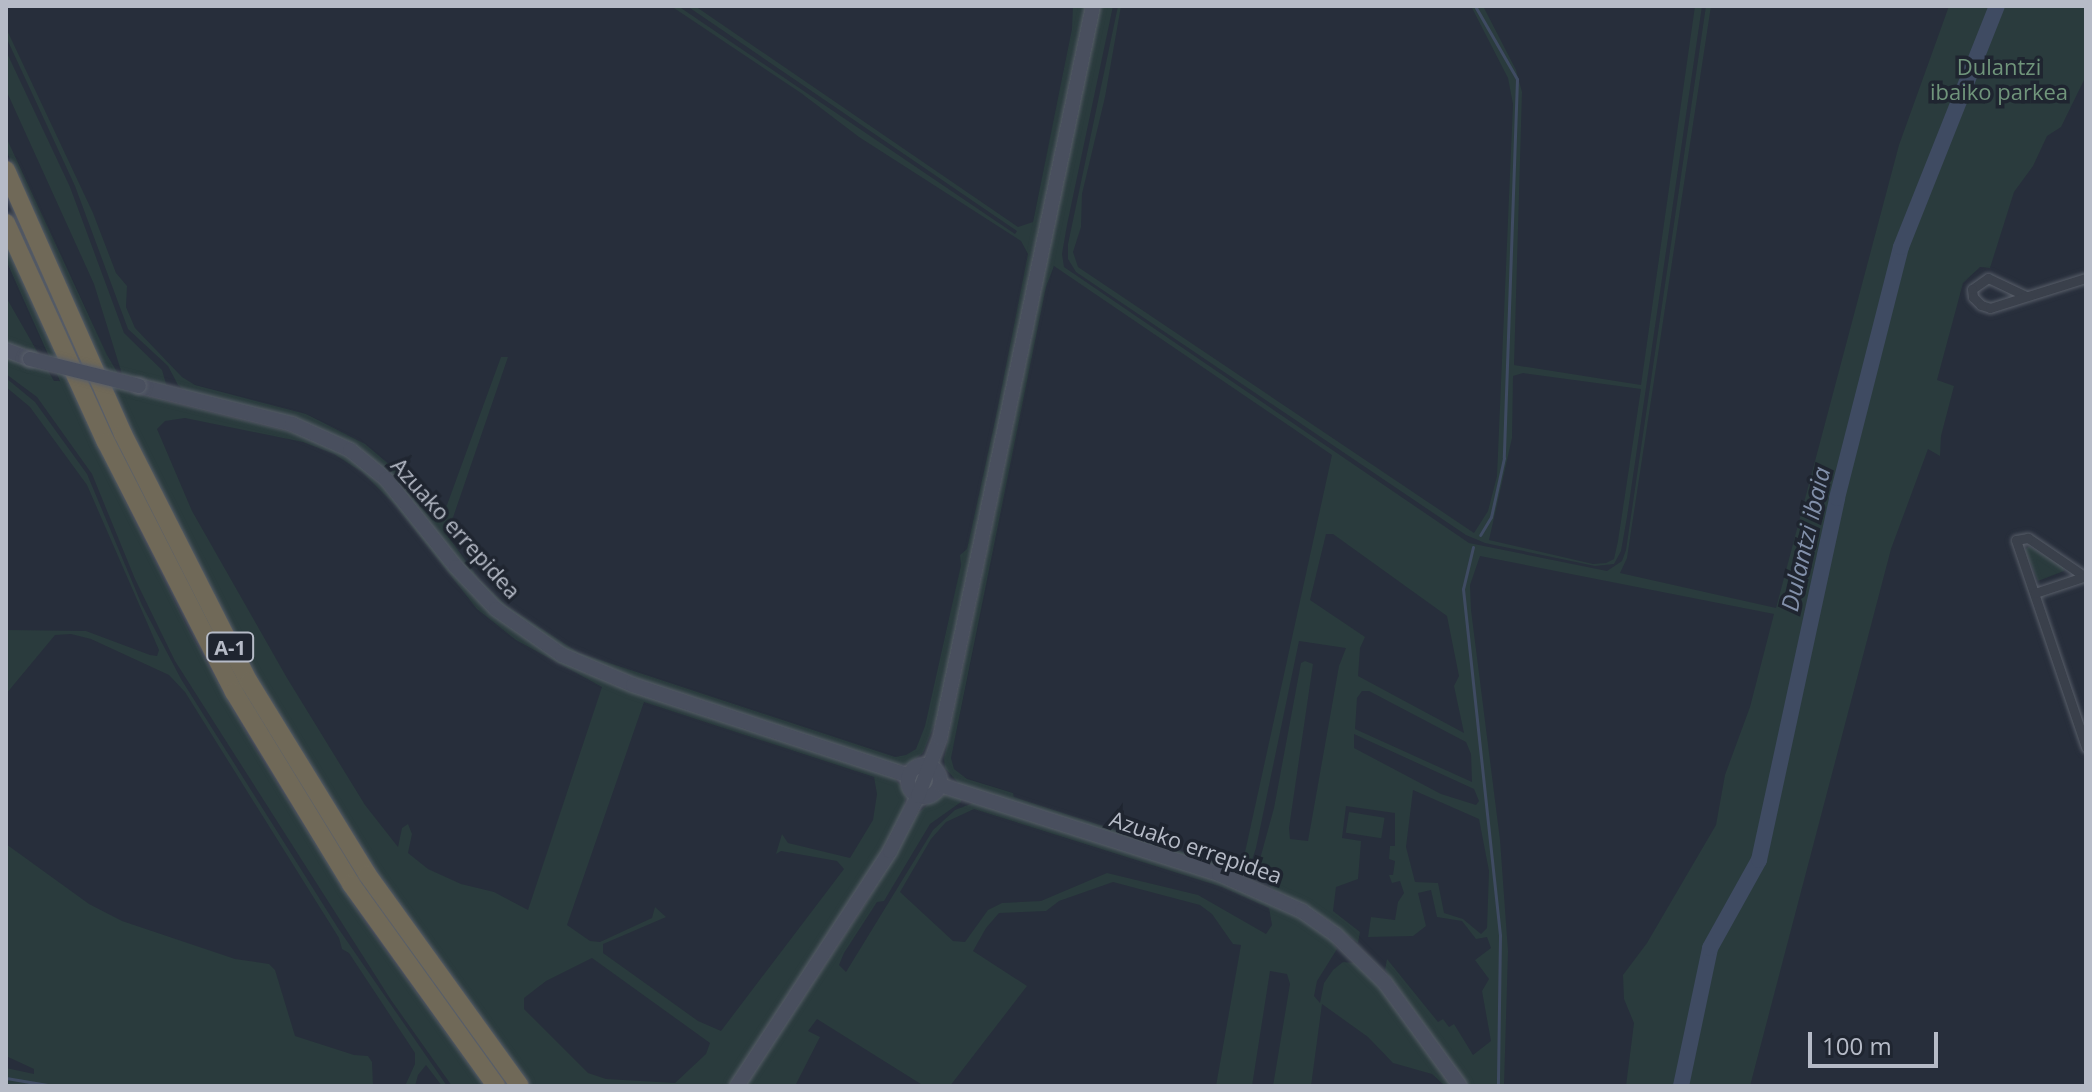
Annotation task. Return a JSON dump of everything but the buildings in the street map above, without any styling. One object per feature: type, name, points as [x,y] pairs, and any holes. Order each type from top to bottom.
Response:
[{"type":"highway","name":"A-1","points":[[6,170],[123,434],[249,682],[375,886],[520,1086]]},
{"type":"highway","name":"A-1","points":[[6,223],[106,442],[234,692],[368,909],[496,1086]]},
{"type":"street","points":[[737,1086],[866,891],[918,796],[930,766],[950,703],[1093,6]]},
{"type":"street","points":[[2026,296],[1988,278],[1972,289],[1973,297],[1990,308],[2086,278]]},
{"type":"street","name":"Azuako errepidea","points":[[6,350],[30,359],[292,424],[350,450],[386,479],[456,567],[496,609],[541,643],[571,660],[648,690],[909,776]]},
{"type":"street","points":[[2085,576],[2028,538],[2016,540],[2086,747]]},
{"type":"street","points":[[2035,593],[2085,576]]},
{"type":"street","points":[[917,766],[930,766],[936,771],[940,785],[927,797],[918,796],[910,788],[909,776],[917,766]]},
{"type":"street","name":"Azuako errepidea","points":[[940,785],[1219,874],[1302,911],[1336,935],[1385,983],[1460,1086]]},
{"type":"green space","points":[[671,6],[678,6],[1015,234],[1017,231],[687,6],[695,6],[1018,227],[1033,222],[1072,29],[1073,6],[1086,6],[940,711],[923,753],[908,764],[897,765],[651,684],[571,653],[536,633],[488,593],[358,448],[295,418],[186,391],[178,385],[168,366],[128,329],[75,186],[6,37],[6,28],[93,213],[116,273],[127,286],[126,307],[135,328],[182,377],[195,385],[306,414],[365,444],[398,472],[434,517],[447,505],[501,357],[508,357],[447,535],[479,579],[507,606],[579,653],[895,757],[906,755],[916,749],[925,726],[961,565],[960,555],[967,549],[1028,254],[1021,241],[859,137],[801,93]]},
{"type":"green space","name":"Dulantzi ibaiko parkea","points":[[1100,6],[1113,6],[1067,225],[1062,254],[1064,267],[1469,543],[1607,571],[1622,561],[1626,550],[1706,6],[1711,6],[1627,558],[1620,573],[1776,608],[1899,145],[1949,6],[2086,6],[2086,76],[2061,127],[2047,136],[2033,166],[2014,192],[1990,268],[1980,267],[1963,283],[1937,380],[1954,386],[1941,436],[1940,456],[1928,449],[1891,549],[1750,1086],[1626,1086],[1634,1023],[1624,999],[1623,975],[1647,943],[1716,825],[1725,775],[1750,707],[1774,614],[1480,556],[1470,585],[1471,610],[1500,840],[1508,951],[1504,1086],[1468,1086],[1385,970],[1387,959],[1438,1022],[1443,1019],[1449,1027],[1454,1024],[1473,1055],[1491,1041],[1482,991],[1489,979],[1475,960],[1491,948],[1487,937],[1476,939],[1462,921],[1437,917],[1431,890],[1418,893],[1426,926],[1413,936],[1368,937],[1371,917],[1395,920],[1398,902],[1404,893],[1400,881],[1392,883],[1389,875],[1393,875],[1395,861],[1389,859],[1390,846],[1395,846],[1395,813],[1346,806],[1342,838],[1361,841],[1358,879],[1336,887],[1333,911],[1360,932],[1358,943],[1324,917],[1271,888],[1257,870],[1274,808],[1301,663],[1305,661],[1313,664],[1289,828],[1290,839],[1308,841],[1339,666],[1346,648],[1299,641],[1256,848],[1249,869],[1243,871],[1230,873],[961,786],[945,768],[944,759]],"holes":[[[1054,266],[1332,455],[1242,866],[1229,867],[1014,797],[1013,793],[967,779],[954,769],[951,758],[1046,287]],[[1326,534],[1333,534],[1447,616],[1459,676],[1454,686],[1464,733],[1358,676],[1360,648],[1365,637],[1310,600]],[[1362,691],[1369,691],[1466,742],[1471,754],[1472,782],[1355,729],[1357,698]],[[1354,734],[1474,789],[1479,801],[1476,805],[1441,794],[1354,748]],[[1413,790],[1479,819],[1489,871],[1487,928],[1481,934],[1463,919],[1444,913],[1438,883],[1415,882],[1406,847]]]},
{"type":"green space","points":[[1118,6],[1121,6],[1105,97],[1082,194],[1081,227],[1073,252],[1078,267],[1474,533],[1488,511],[1497,476],[1513,104],[1508,78],[1471,6],[1483,6],[1516,70],[1522,92],[1514,365],[1641,385],[1695,6],[1702,6],[1627,517],[1621,551],[1614,564],[1595,566],[1485,543],[1466,535],[1076,272],[1068,259],[1068,244]],"holes":[[[1523,373],[1641,389],[1614,559],[1593,564],[1489,540],[1512,438],[1513,376]]]},
{"type":"green space","points":[[6,51],[70,187],[124,333],[162,370],[167,387],[122,374],[94,284],[6,90]]},
{"type":"green space","points":[[6,137],[107,355],[129,392],[322,440],[371,472],[489,611],[559,661],[641,694],[892,776],[900,785],[906,797],[903,814],[867,877],[729,1086],[529,1086],[518,1072],[387,890],[266,695],[173,520],[6,150]],"holes":[[[185,418],[303,442],[334,454],[362,472],[395,505],[477,609],[516,640],[602,687],[528,910],[494,892],[461,884],[428,869],[408,853],[412,834],[408,824],[402,828],[398,847],[365,805],[287,678],[192,511],[157,429],[165,421]],[[644,702],[874,777],[877,794],[873,820],[850,858],[788,843],[782,834],[776,854],[781,851],[837,861],[844,869],[721,1031],[698,1021],[603,953],[603,944],[666,917],[655,907],[652,918],[600,942],[590,941],[567,925]],[[592,958],[710,1043],[706,1054],[675,1083],[606,1079],[588,1073],[524,1009],[524,998],[546,981]]]},
{"type":"green space","points":[[6,241],[128,508],[189,631],[254,747],[366,924],[485,1086],[452,1086],[391,1000],[175,661],[135,579],[92,474],[37,397],[6,374],[6,357],[34,366],[28,350],[6,344],[6,297],[54,381],[60,381],[6,260]]},
{"type":"green space","points":[[6,378],[35,402],[87,474],[142,605],[181,679],[338,928],[447,1086],[442,1086],[426,1065],[418,1075],[415,1086],[405,1086],[415,1064],[415,1053],[349,953],[342,949],[339,938],[185,692],[169,675],[91,639],[71,634],[55,635],[6,694],[6,630],[86,631],[150,655],[157,656],[159,650],[87,485],[30,407],[6,387]]},
{"type":"green space","points":[[2029,546],[2063,567],[2064,571],[2038,581],[2025,550]]},
{"type":"green space","points":[[946,795],[961,798],[961,802],[930,824],[884,901],[877,902],[844,953],[839,965],[846,972],[933,830],[955,810],[973,803],[1210,877],[1305,920],[1329,937],[1337,949],[1317,981],[1314,996],[1320,1003],[1324,983],[1333,970],[1343,962],[1356,963],[1386,994],[1453,1086],[1445,1086],[1432,1074],[1393,1063],[1368,1037],[1322,1004],[1311,1086],[1273,1086],[1290,984],[1287,974],[1270,971],[1252,1086],[1216,1086],[1241,945],[1233,944],[1212,914],[1200,905],[1113,882],[1059,901],[1046,911],[999,913],[986,928],[973,951],[1027,986],[950,1086],[924,1086],[817,1019],[808,1031],[820,1037],[795,1086],[745,1086],[868,900],[918,813],[934,799]],"holes":[[[974,809],[1222,887],[1269,908],[1272,925],[1266,934],[1198,895],[1107,873],[1041,901],[1002,903],[988,910],[965,942],[953,941],[900,892],[931,839],[946,822]]]},
{"type":"green space","points":[[1349,812],[1385,818],[1381,838],[1346,833]]},
{"type":"green space","points":[[6,844],[89,904],[122,921],[235,959],[269,964],[275,970],[295,1036],[354,1055],[368,1056],[372,1062],[373,1086],[6,1085],[6,1068],[34,1074],[34,1069],[6,1056]]},
{"type":"waterway","points":[[1475,6],[1517,79],[1504,458],[1491,517],[1480,535]]},
{"type":"waterway","name":"Dulantzi ibaia","points":[[1681,1086],[1710,948],[1759,860],[1837,498],[1901,247],[1997,6]]},
{"type":"waterway","points":[[1473,547],[1463,589],[1500,935],[1498,1086]]},
{"type":"waterway","points":[[6,1078],[53,1086]]}]
